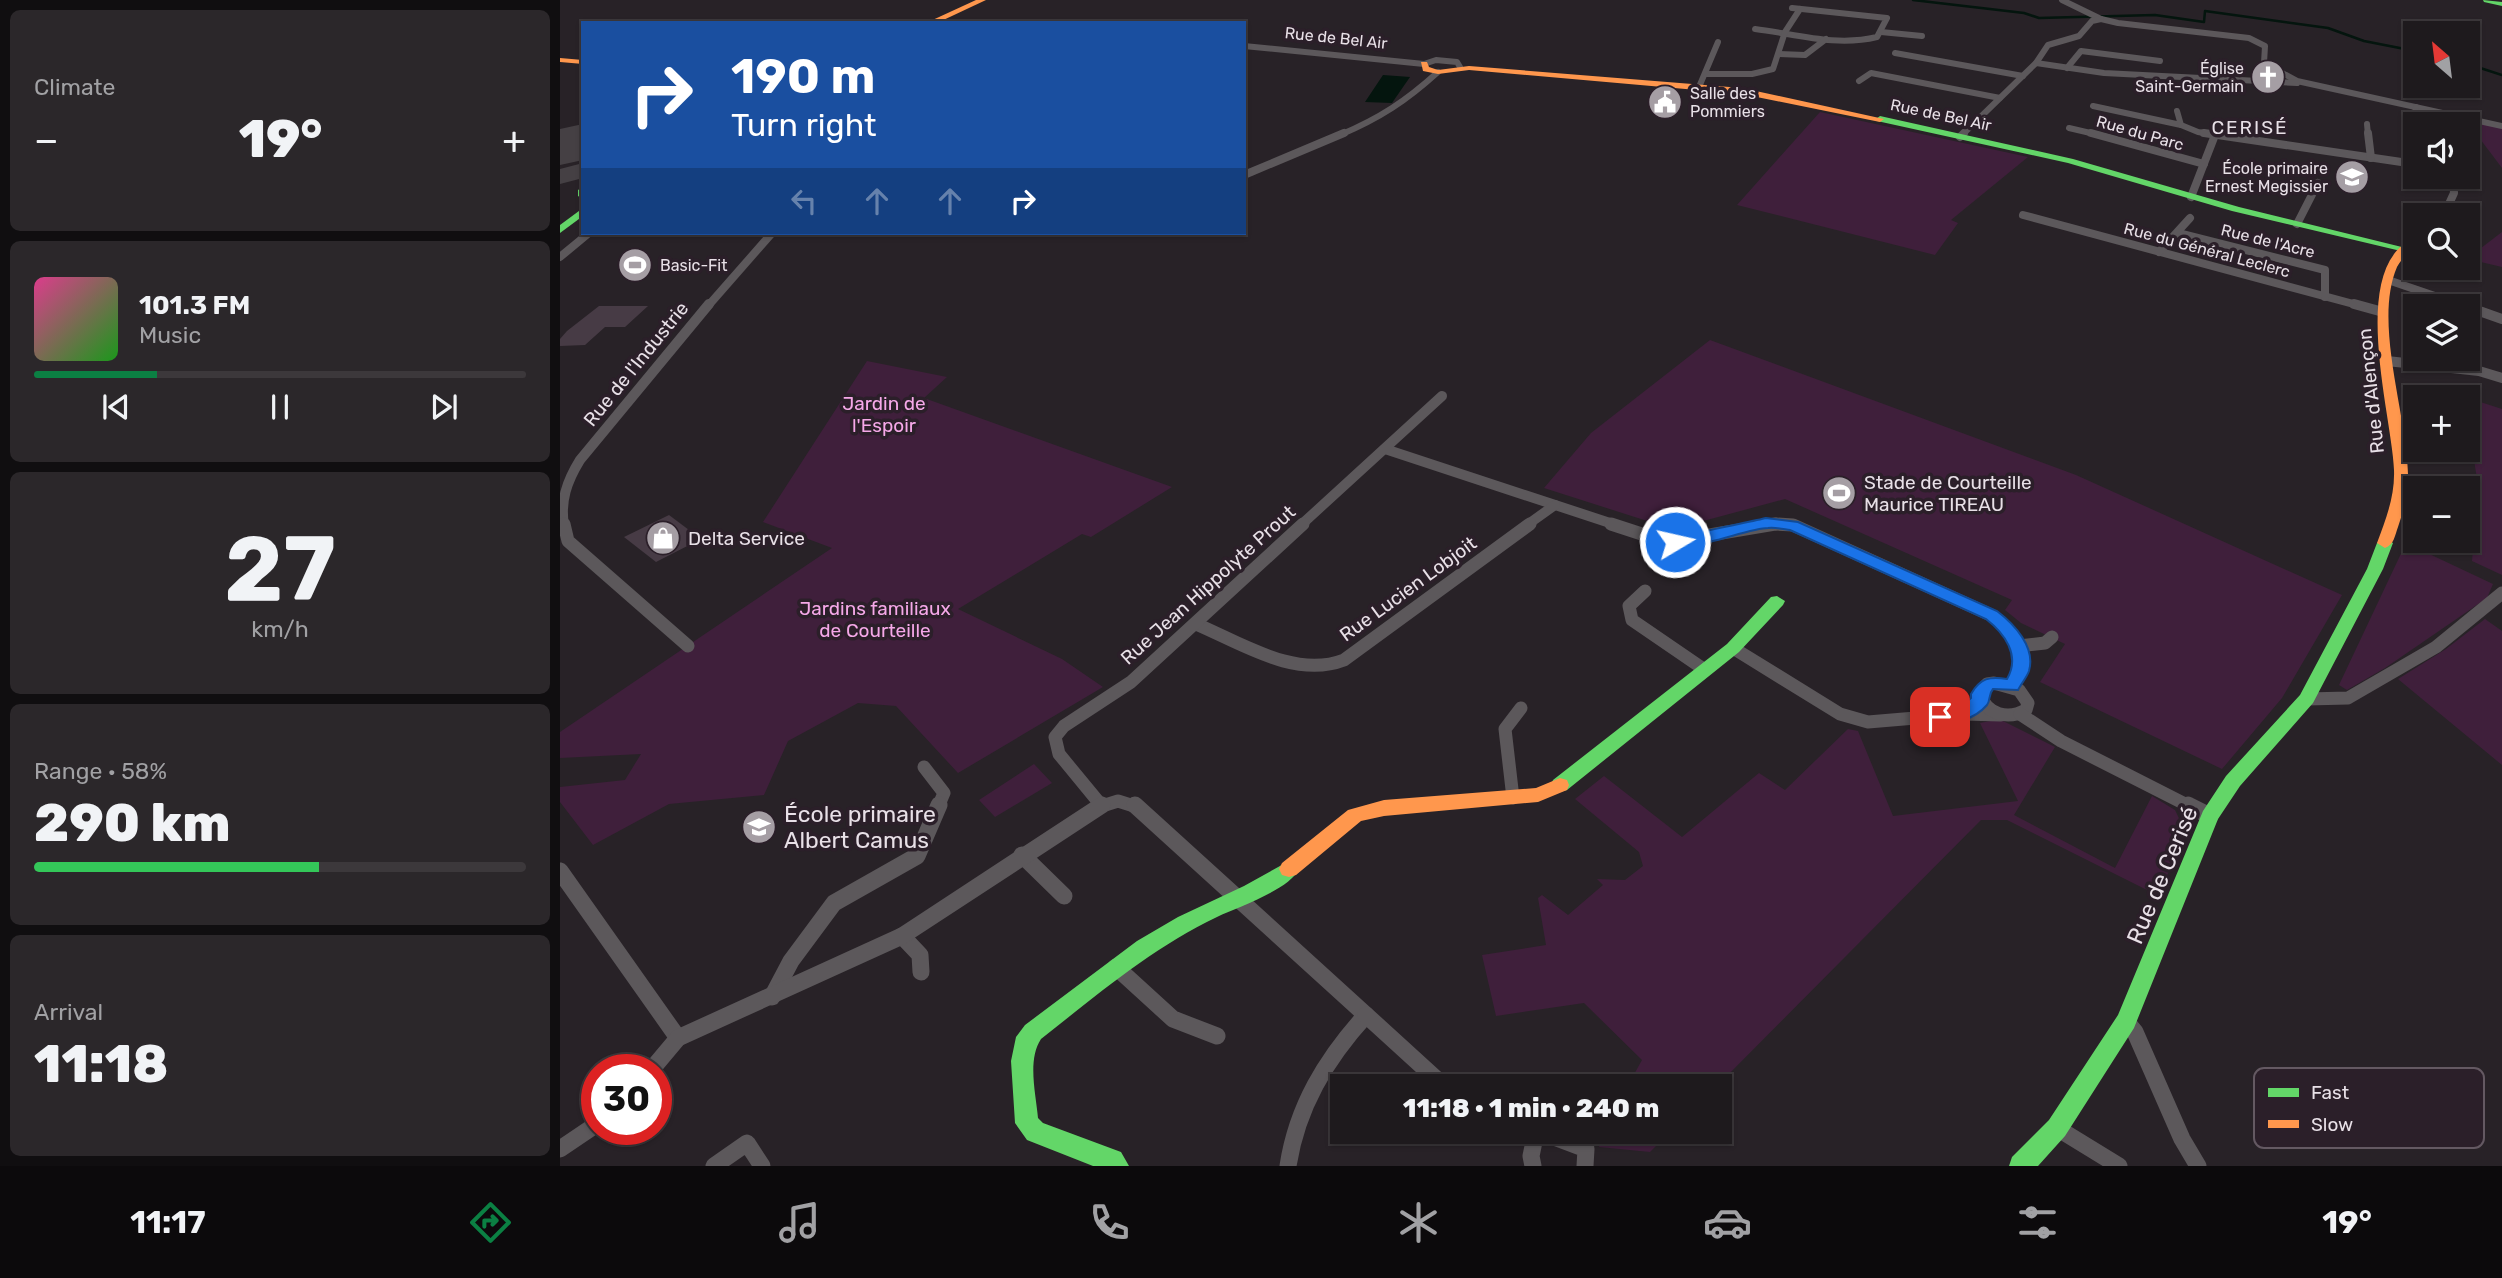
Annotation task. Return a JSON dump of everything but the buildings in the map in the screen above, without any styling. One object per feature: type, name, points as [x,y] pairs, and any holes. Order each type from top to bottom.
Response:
[{"type":"main road","points":[[935,21],[982,0]]},
{"type":"main road","points":[[2487,0],[2501,1]]},
{"type":"main road","points":[[560,60],[581,62]]},
{"type":"main road","name":"Rue de Bel Air","points":[[1431,68],[1460,67],[1702,80],[2070,162],[2191,197],[2297,223],[2403,244]]},
{"type":"main road","points":[[560,230],[581,213]]},
{"type":"main road","name":"Rue d'Alençon","points":[[2389,532],[2399,505],[2401,470],[2383,312],[2391,268],[2403,253]]},
{"type":"main road","name":"Rue de Cerisé","points":[[2021,1166],[2057,1128],[2126,1021],[2210,816],[2233,781],[2307,699],[2375,569],[2389,532]]},
{"type":"main road","points":[[1117,1166],[1112,1161],[1035,1132],[1027,1123],[1024,1045],[1033,1032],[1144,947],[1236,897],[1275,880],[1355,815],[1384,808],[1538,795],[1555,789],[1733,648],[1777,601]]},
{"type":"street","points":[[2062,0],[2101,19],[2249,38],[2265,47],[2264,63],[2304,82],[2502,126]]},
{"type":"street","points":[[1755,29],[1845,41],[1868,40],[1877,37],[1887,18],[1792,8]]},
{"type":"street","points":[[1702,80],[1769,72],[1776,66],[1784,32],[1800,9]]},
{"type":"street","points":[[1960,137],[2036,63],[2048,45],[2079,38],[2092,21],[2101,19]]},
{"type":"street","points":[[1881,32],[1922,36]]},
{"type":"street","points":[[1779,54],[1805,55],[1826,39]]},
{"type":"street","points":[[1702,80],[1718,43]]},
{"type":"street","name":"Rue de Bel Air","points":[[1246,46],[1431,68]]},
{"type":"street","points":[[2067,68],[2081,51],[2160,61]]},
{"type":"street","points":[[1895,53],[2023,76]]},
{"type":"street","points":[[2036,63],[2104,73],[2304,82]]},
{"type":"street","points":[[1246,174],[1379,118],[1409,98],[1431,68]]},
{"type":"street","points":[[1860,81],[1871,73],[2000,98]]},
{"type":"street","points":[[2093,106],[2216,135],[2403,162]]},
{"type":"street","points":[[2415,112],[2416,107]]},
{"type":"street","points":[[2177,111],[2181,125]]},
{"type":"street","points":[[2367,124],[2371,158]]},
{"type":"street","name":"Rue du Parc","points":[[2069,128],[2115,138],[2204,164]]},
{"type":"street","name":"Rue du Parc","points":[[2191,197],[2216,135]]},
{"type":"street","points":[[2297,223],[2318,183]]},
{"type":"street","name":"Rue du Général Leclerc","points":[[2023,215],[2383,312]]},
{"type":"street","points":[[2159,252],[2190,218]]},
{"type":"street","name":"Rue de l'Acre","points":[[2178,233],[2325,270],[2325,297]]},
{"type":"street","points":[[560,257],[587,235]]},
{"type":"street","name":"Rue de l'Industrie","points":[[688,646],[568,541],[561,514],[563,495],[568,479],[580,460],[744,262],[770,235]]},
{"type":"street","points":[[2388,280],[2428,294]]},
{"type":"street","points":[[2480,312],[2502,319]]},
{"type":"street","points":[[2387,361],[2479,371],[2502,378]]},
{"type":"street","name":"Rue Jean Hippolyte Prout","points":[[1101,805],[1059,754],[1055,737],[1070,722],[1132,682],[1443,396]]},
{"type":"street","points":[[1385,449],[1675,542],[1692,541],[1766,523],[1793,525],[1991,615],[2003,624],[2019,646],[2021,670],[2012,686]]},
{"type":"street","name":"Rue Lucien Lobjoit","points":[[1196,624],[1293,662],[1311,667],[1328,667],[1344,660],[1555,505]]},
{"type":"street","points":[[1645,591],[1629,606],[1632,620],[1705,670]]},
{"type":"street","points":[[2307,699],[2348,698],[2436,648],[2502,593]]},
{"type":"street","points":[[2019,646],[2045,643],[2052,637]]},
{"type":"street","points":[[1733,648],[1854,720],[1868,722],[1963,714],[2001,715],[2020,714],[2026,710],[2028,703],[2025,696],[2012,686],[1994,683],[1987,684],[1980,694],[1981,700],[1992,711],[2001,715]]},
{"type":"street","points":[[1963,714],[1981,700]]},
{"type":"street","points":[[1513,798],[1505,729],[1521,708]]},
{"type":"street","points":[[2020,714],[2061,741],[2210,816]]},
{"type":"street","points":[[772,997],[791,961],[834,903],[918,856],[944,793],[924,767]]},
{"type":"street","points":[[665,1054],[678,1038],[902,936],[1021,855],[1101,805],[1118,802],[1133,804],[1431,1074]]},
{"type":"street","points":[[1021,855],[1065,895]]},
{"type":"street","points":[[560,871],[678,1038]]},
{"type":"street","points":[[902,936],[920,956],[921,972]]},
{"type":"street","points":[[1116,967],[1173,1019],[1217,1036]]},
{"type":"street","points":[[1288,1166],[1290,1142],[1296,1122],[1329,1061],[1348,1034],[1366,1015]]},
{"type":"street","points":[[2126,1021],[2135,1032],[2182,1139],[2198,1166]]},
{"type":"street","points":[[2057,1128],[2119,1166]]},
{"type":"street","points":[[560,1149],[581,1135]]},
{"type":"street","points":[[714,1166],[747,1143],[762,1166]]},
{"type":"street","points":[[1533,1166],[1531,1156],[1534,1144]]},
{"type":"street","points":[[1572,1144],[1586,1149],[1585,1166]]},
{"type":"green space","points":[[1820,112],[2028,157],[1951,220],[1958,223],[1935,255],[1737,205]]},
{"type":"green space","points":[[2480,123],[2502,128],[2502,168],[2480,139]]},
{"type":"green space","points":[[2502,232],[2502,267],[2480,262],[2480,249]]},
{"type":"green space","name":"Stade de Courteille Maurice TIREAU","points":[[1710,340],[2076,475],[2342,595],[2282,698],[2222,769],[2040,682],[2065,644],[2021,623],[2005,610],[2012,600],[1785,499],[1681,527],[1666,527],[1544,488],[1591,433]]},
{"type":"green space","name":"Jardins familiaux de Courteille","points":[[867,361],[947,377],[924,398],[1172,487],[1091,537],[1082,534],[958,609],[1062,659],[1103,687],[958,773],[896,706],[858,703],[788,741],[764,795],[669,804],[593,845],[560,802],[560,787],[625,780],[641,754],[560,758],[560,732],[832,548],[763,522]]},
{"type":"green space","points":[[2480,402],[2502,409],[2502,575],[2472,561],[2473,553],[2480,553],[2480,476],[2477,476],[2474,462],[2480,462]]},
{"type":"green space","points":[[2403,549],[2403,553],[2427,553],[2493,584],[2487,598],[2385,668],[2347,690],[2339,685]]},
{"type":"green space","points":[[2485,619],[2502,631],[2502,765],[2398,679],[2446,649]]},
{"type":"green space","points":[[2003,721],[2055,747],[2014,815],[2115,868],[2152,796],[2175,810],[2185,831],[2159,896],[2007,820],[1981,820],[1729,1074],[1634,1074],[1642,1060],[1584,1003],[1496,1016],[1482,955],[1546,945],[1538,898],[1542,895],[1568,915],[1603,885],[1597,879],[1625,880],[1643,866],[1639,852],[1575,799],[1604,776],[1682,837],[1759,773],[1785,790],[1848,729],[1858,731],[1893,816],[2018,801],[1980,723]]},
{"type":"green space","points":[[1034,764],[1052,783],[995,817],[979,800]]},
{"type":"green space","points":[[1600,1144],[1658,1144],[1650,1152],[1599,1147]]},
{"type":"shaded area","points":[[1383,75],[1410,77],[1392,103],[1365,102]]},
{"type":"waterway","points":[[1913,0],[2024,13],[2039,18],[2155,15],[2204,22],[2205,11],[2328,28],[2364,41],[2403,49]]},
{"type":"waterway","points":[[2480,68],[2502,75]]},
{"type":"taxiway","points":[[560,177],[581,171]]},
{"type":"runway","points":[[560,147],[581,142]]},
{"type":"traffic: fast","points":[[2487,0],[2502,4]]},
{"type":"traffic: fast","points":[[1880,119],[2070,161],[2236,209],[2403,249]]},
{"type":"traffic: fast","points":[[560,230],[581,213]]},
{"type":"traffic: fast","points":[[2021,1166],[2057,1128],[2126,1021],[2210,816],[2233,781],[2307,699],[2375,569],[2385,543]]},
{"type":"traffic: fast","points":[[1560,785],[1733,648],[1777,601]]},
{"type":"traffic: fast","points":[[1117,1166],[1112,1161],[1035,1132],[1027,1123],[1022,1061],[1024,1045],[1033,1032],[1145,947],[1185,923],[1264,885],[1289,869]]},
{"type":"traffic: slow","points":[[935,21],[982,0]]},
{"type":"traffic: slow","points":[[560,60],[581,62]]},
{"type":"traffic: slow","points":[[1424,64],[1426,69],[1438,72],[1469,68],[1742,91],[1880,119]]},
{"type":"traffic: slow","points":[[2385,543],[2399,499],[2401,481],[2385,341],[2385,291],[2391,269],[2403,253]]},
{"type":"traffic: slow","points":[[1289,869],[1355,815],[1384,808],[1538,795],[1560,785]]},
{"type":"place","name":"Église Saint-Germain","points":[[2268,77]]},
{"type":"place","name":"Salle des Pommiers","points":[[1665,102]]},
{"type":"place","name":"École primaire Ernest Megissier","points":[[2352,177]]},
{"type":"place","name":"Basic-Fit","points":[[635,265]]},
{"type":"place","name":"Stade de Courteille Maurice TIREAU","points":[[1839,493]]},
{"type":"place","name":"Delta Service","points":[[663,538]]},
{"type":"place","name":"École primaire Albert Camus","points":[[759,827]]},
{"type":"district","name":"CERISÉ","points":[[2250,127]]},
{"type":"route","points":[[1675,542],[1692,541],[1766,523],[1793,525],[1991,615],[2003,624],[2019,646],[2021,670],[2012,686],[2003,683],[1987,684],[1982,688],[1981,700],[1963,714],[1940,717]]},
{"type":"park label","name":"Jardin de l'Espoir","points":[[884,414]]}]
